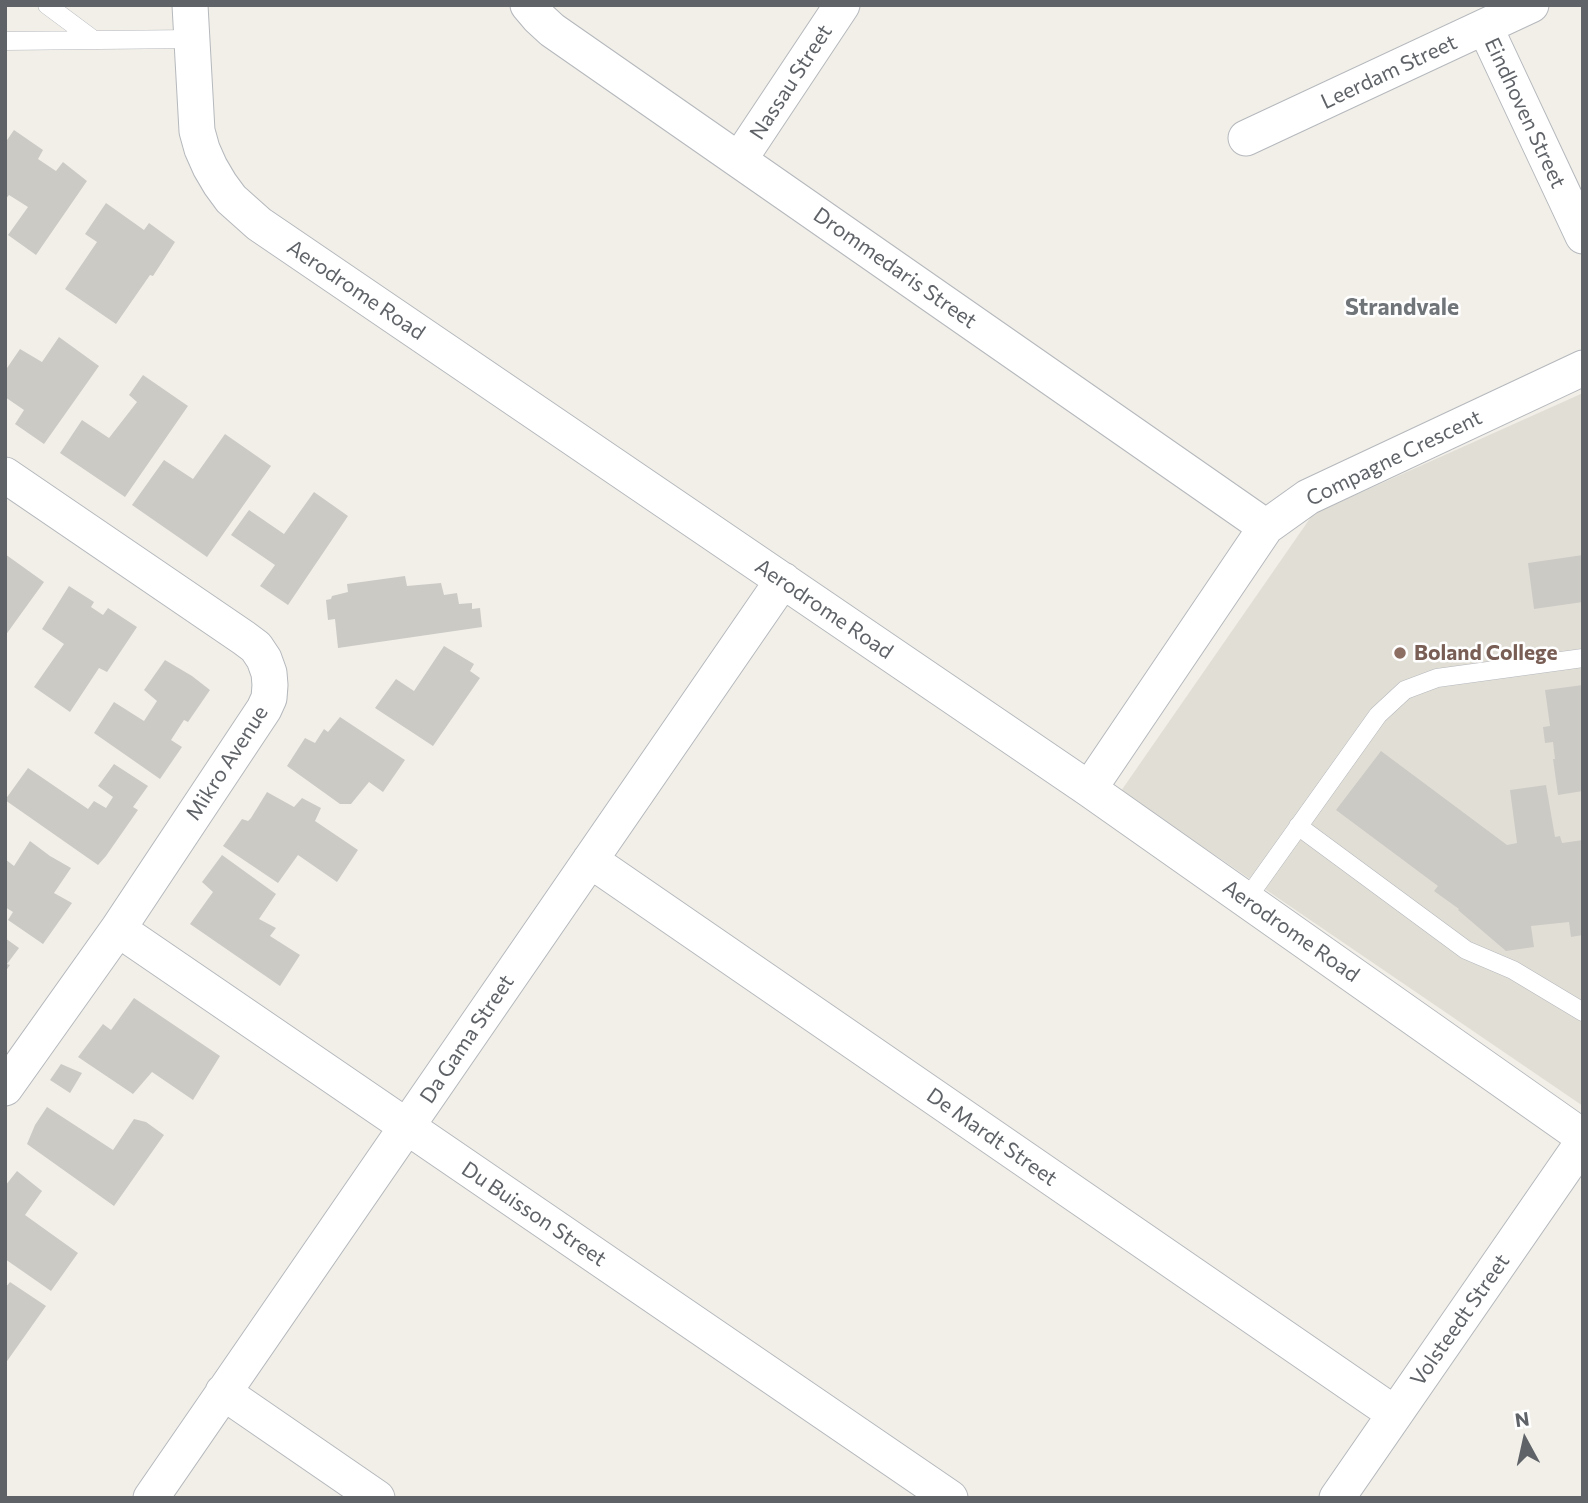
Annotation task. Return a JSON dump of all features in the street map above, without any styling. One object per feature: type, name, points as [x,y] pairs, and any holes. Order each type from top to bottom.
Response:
[{"type":"street","name":"Drommedaris Street","points":[[528,5],[552,30],[1266,527]]},
{"type":"street","name":"Nassau Street","points":[[740,160],[842,5]]},
{"type":"street","name":"Leerdam Street","points":[[1246,138],[1531,5]]},
{"type":"street","name":"Aerodrome Road","points":[[191,22],[197,131],[210,167],[220,184],[244,212],[1089,789],[1583,1140]]},
{"type":"street","name":"Eindhoven Street","points":[[1485,27],[1583,236]]},
{"type":"street","name":"Compagne Crescent","points":[[1089,789],[1266,527],[1308,497],[1583,368]]},
{"type":"street","name":"Mikro Avenue","points":[[5,475],[256,647],[264,659],[270,685],[269,698],[264,709],[118,929],[5,1088]]},
{"type":"street","name":"Da Gama Street","points":[[151,1498],[783,580]]},
{"type":"street","name":"De Mardt Street","points":[[590,860],[1395,1414]]},
{"type":"street","name":"Du Buisson Street","points":[[118,929],[950,1498]]},
{"type":"street","name":"Volsteedt Street","points":[[1337,1498],[1583,1140]]},
{"type":"street","points":[[223,1392],[377,1498]]},
{"type":"lane","points":[[47,5],[94,40]]},
{"type":"lane","points":[[5,41],[94,40],[191,22]]},
{"type":"lane","points":[[1246,900],[1378,715],[1405,691],[1437,678],[1583,658]]},
{"type":"lane","points":[[1297,826],[1466,950],[1513,970],[1583,1012]]},
{"type":"shaded area","name":"Boland College","points":[[1583,393],[1583,1106],[1121,791],[1313,514]]},
{"type":"building","points":[[14,130],[43,150],[38,159],[56,171],[63,162],[87,181],[36,255],[8,235],[28,207],[9,195],[5,200],[5,143]]},
{"type":"building","points":[[106,203],[144,230],[149,223],[175,242],[116,324],[65,289],[97,242],[85,234]]},
{"type":"building","points":[[59,337],[99,366],[44,444],[15,424],[24,410],[5,397],[5,371],[20,349],[42,362]]},
{"type":"building","points":[[143,375],[188,406],[125,497],[60,453],[82,420],[109,438],[137,402],[129,395]]},
{"type":"building","points":[[225,434],[271,466],[207,557],[132,505],[164,460],[193,479]]},
{"type":"building","points":[[314,492],[348,516],[288,605],[260,586],[275,565],[231,535],[249,510],[284,534]]},
{"type":"building","points":[[5,554],[44,582],[5,636]]},
{"type":"building","points":[[1583,555],[1583,602],[1534,609],[1528,563]]},
{"type":"building","points":[[405,576],[407,586],[441,583],[444,595],[457,593],[459,604],[472,603],[472,609],[480,608],[482,627],[338,648],[335,619],[328,620],[326,600],[348,592],[347,584]]},
{"type":"building","points":[[69,586],[94,602],[91,607],[103,615],[108,608],[137,627],[107,672],[99,668],[70,712],[34,687],[64,644],[42,629]]},
{"type":"building","points":[[444,646],[474,664],[470,671],[480,678],[433,746],[375,708],[396,679],[414,691]]},
{"type":"building","points":[[165,660],[210,690],[188,722],[184,720],[171,740],[182,747],[160,779],[94,733],[114,702],[144,721],[157,701],[144,690]]},
{"type":"building","points":[[1583,685],[1583,791],[1558,795],[1553,742],[1545,743],[1543,727],[1550,726],[1545,690]]},
{"type":"building","points":[[340,717],[405,760],[383,792],[369,782],[351,804],[340,804],[287,766],[305,738],[315,743],[324,729],[328,732]]},
{"type":"building","points":[[1381,751],[1507,845],[1517,843],[1510,790],[1546,785],[1555,837],[1560,836],[1562,843],[1583,840],[1583,935],[1571,937],[1569,922],[1531,926],[1534,947],[1506,951],[1459,909],[1434,891],[1438,886],[1336,810]]},
{"type":"building","points":[[114,764],[148,786],[133,807],[138,810],[98,865],[5,800],[28,768],[88,809],[94,801],[106,808],[113,797],[98,786]]},
{"type":"building","points":[[267,792],[294,807],[302,798],[321,808],[315,821],[358,850],[337,882],[298,855],[278,883],[223,846],[242,819],[248,821],[251,818]]},
{"type":"building","points":[[30,841],[71,868],[54,893],[72,903],[43,944],[8,920],[13,912],[5,907],[5,859],[14,866]]},
{"type":"building","points":[[222,855],[276,894],[259,919],[276,928],[270,936],[300,955],[280,986],[190,924],[213,892],[202,882]]},
{"type":"building","points":[[5,938],[19,948],[7,964],[10,965],[5,972]]},
{"type":"building","points":[[134,998],[220,1056],[193,1100],[152,1072],[133,1094],[78,1057],[103,1024],[111,1030]]},
{"type":"building","points":[[61,1064],[82,1073],[70,1093],[50,1080]]},
{"type":"building","points":[[47,1107],[113,1150],[134,1119],[146,1122],[164,1135],[114,1206],[27,1144]]},
{"type":"building","points":[[17,1171],[42,1191],[25,1215],[78,1253],[51,1291],[5,1259],[5,1186]]},
{"type":"building","points":[[10,1282],[46,1306],[5,1364],[5,1288]]},
{"type":"place","name":"Boland College","points":[[1400,653]]},
{"type":"district","name":"Strandvale","points":[[1402,307]]}]
